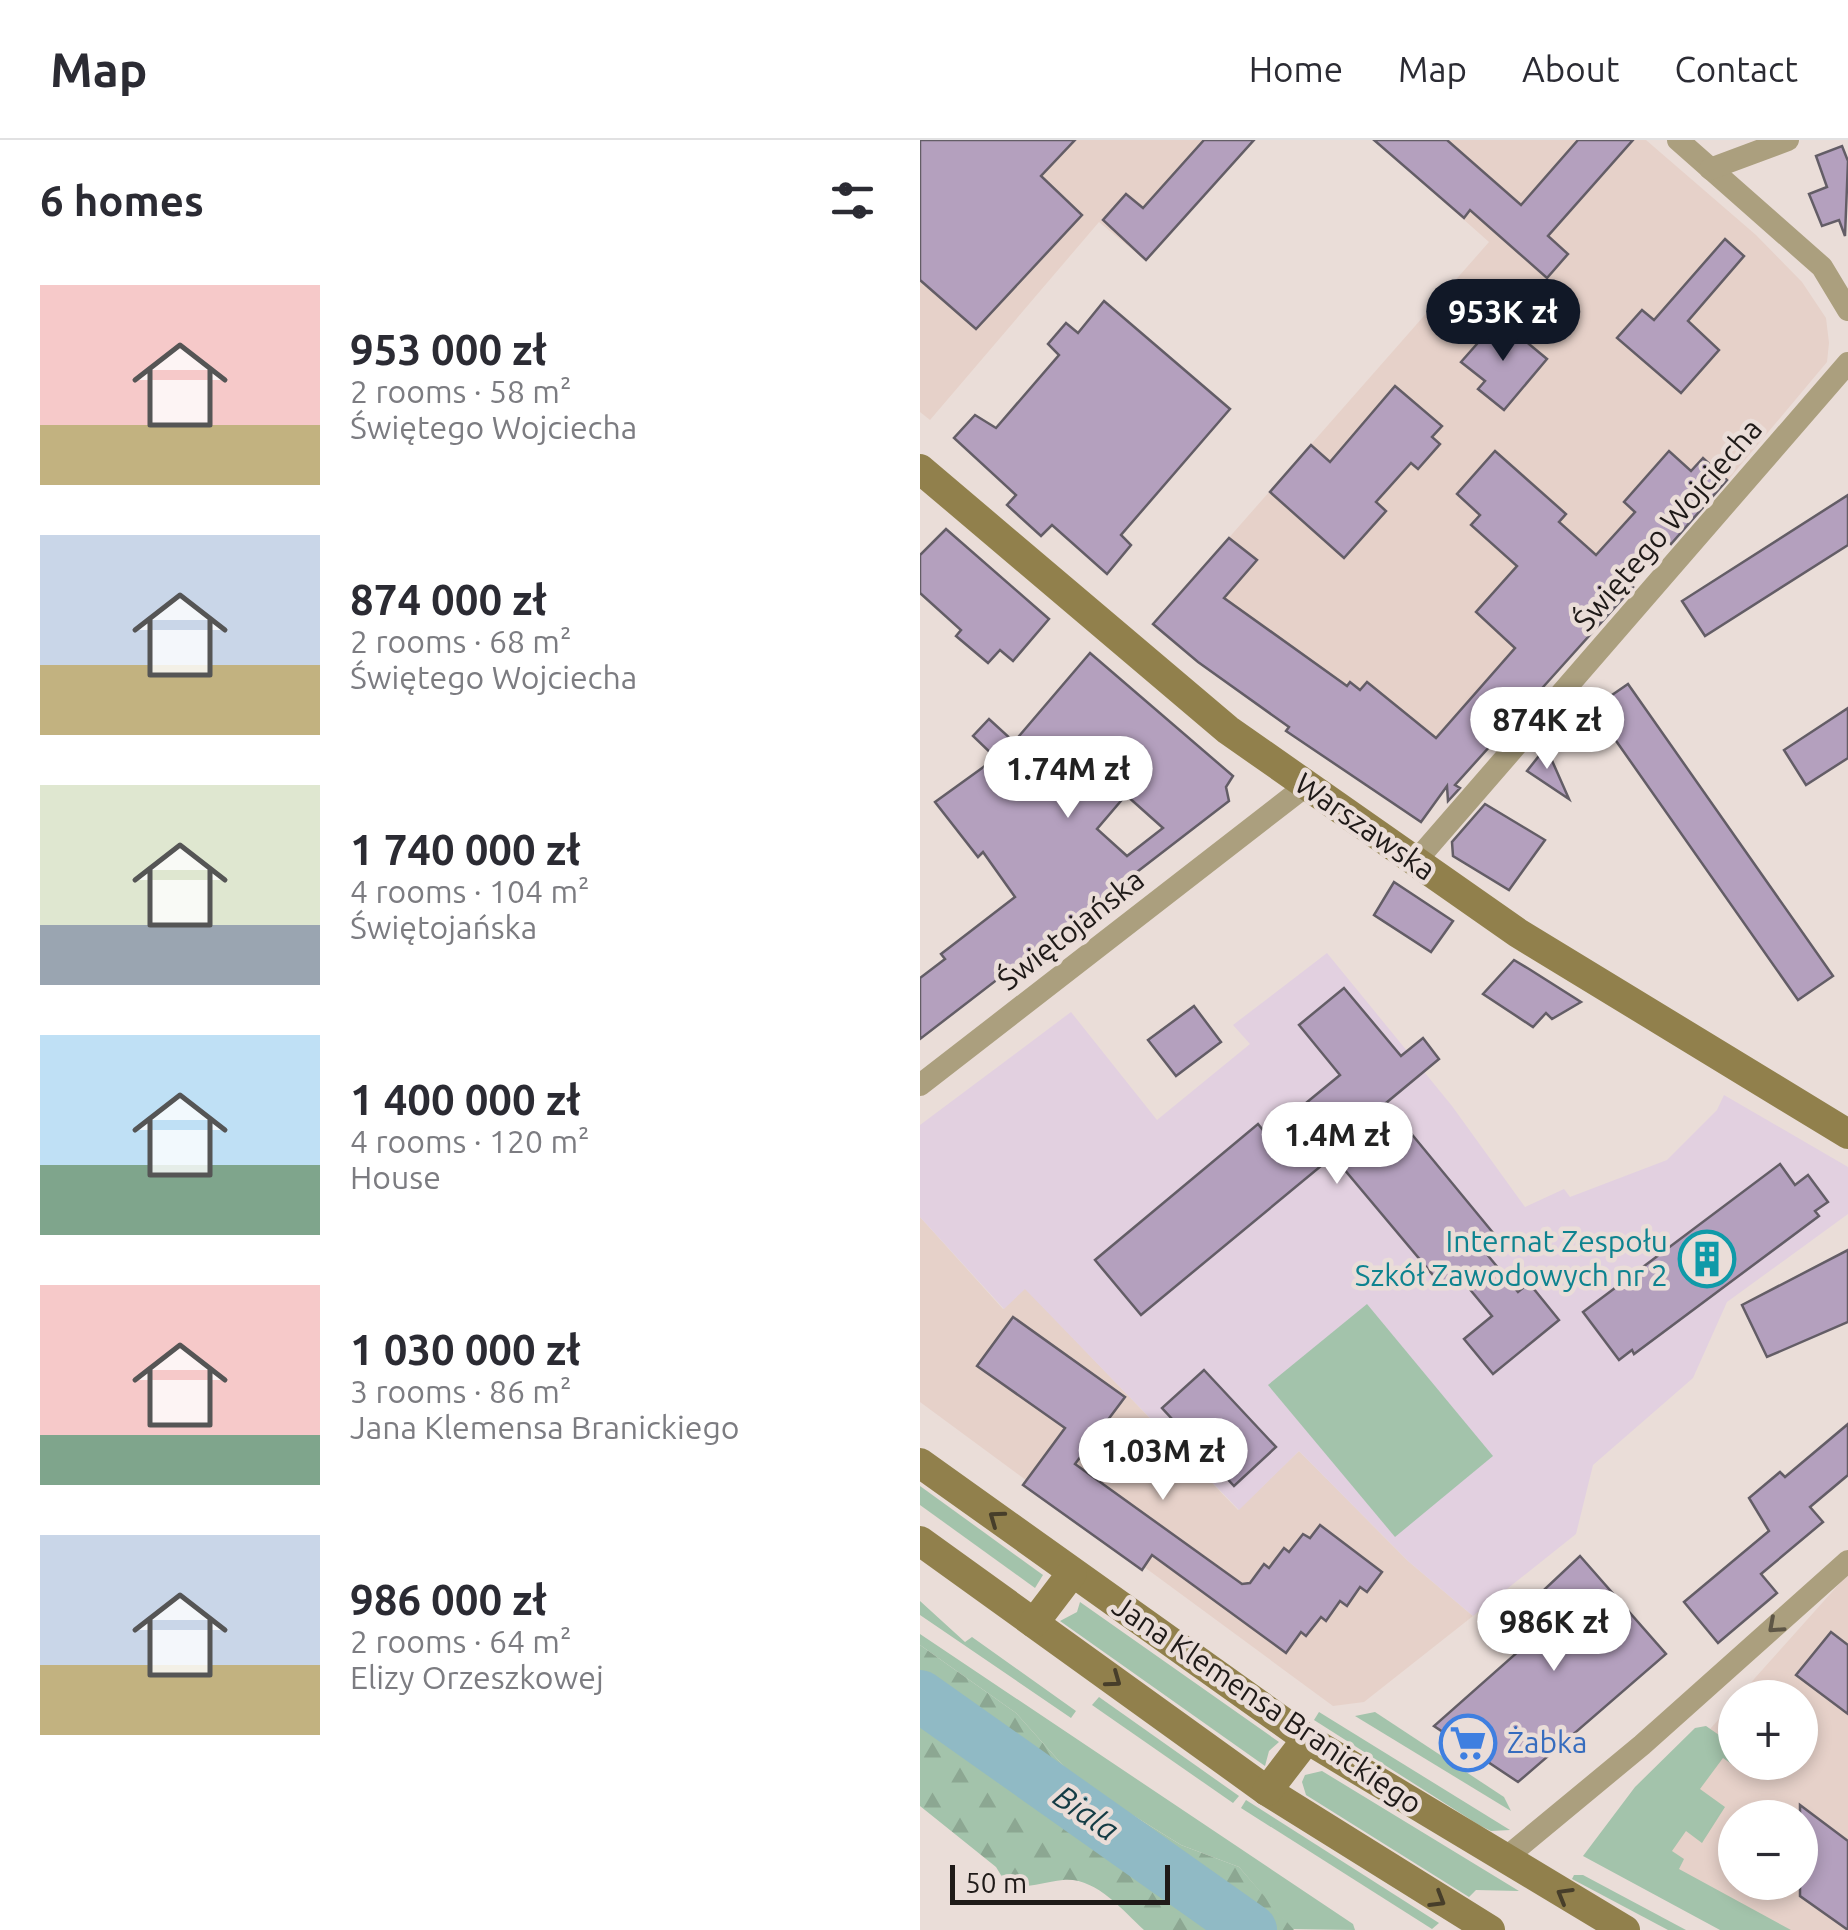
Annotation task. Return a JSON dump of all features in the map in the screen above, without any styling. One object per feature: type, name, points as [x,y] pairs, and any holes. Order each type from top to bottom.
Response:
[{"type":"main road","name":"Warszawska","points":[[920,469],[1173,686],[1307,786],[1518,932],[1848,1134]]},
{"type":"main road","name":"Jana Klemensa Branickiego","points":[[920,1463],[1307,1739],[1625,1930]]},
{"type":"main road","points":[[920,1540],[1268,1791],[1490,1930]]},
{"type":"main road","points":[[1034,1623],[1072,1573]]},
{"type":"main road","points":[[1268,1791],[1307,1739]]},
{"type":"street","points":[[1678,140],[1822,267],[1848,310]]},
{"type":"street","points":[[1710,169],[1788,140]]},
{"type":"street","name":"Świętego Wojciecha","points":[[1414,862],[1848,363]]},
{"type":"street","name":"Świętojańska","points":[[920,1084],[1307,786]]},
{"type":"street","points":[[1503,1860],[1642,1744],[1848,1561]]},
{"type":"shaded area","points":[[920,140],[1252,140],[1145,260],[1099,222],[930,420],[920,412]]},
{"type":"shaded area","points":[[1374,140],[1646,140],[1756,235],[1802,282],[1826,318],[1829,343],[1827,362],[1728,480],[1421,814],[1153,624],[1489,242]]},
{"type":"shaded area","points":[[1327,953],[1452,1106],[1525,1207],[1564,1189],[1570,1197],[1667,1160],[1717,1110],[1724,1095],[1848,1167],[1848,1214],[1727,1302],[1693,1378],[1593,1465],[1576,1534],[1473,1616],[1408,1561],[1299,1451],[1239,1510],[1025,1289],[1004,1309],[920,1217],[920,1125],[1071,1012],[1157,1120],[1250,1044],[1233,1025]]},
{"type":"shaded area","points":[[920,1217],[1003,1309],[1025,1288],[1238,1510],[1299,1451],[1408,1561],[1473,1616],[1364,1702],[1333,1706],[920,1402]]},
{"type":"shaded area","points":[[1848,1574],[1848,1930],[1769,1930],[1604,1848],[1718,1720],[1718,1780],[1818,1780],[1818,1680],[1753,1680]]},
{"type":"green space","points":[[1367,1304],[1493,1456],[1395,1537],[1268,1385]]},
{"type":"green space","points":[[920,1486],[1043,1575],[1035,1588],[920,1505]]},
{"type":"green space","points":[[920,1601],[965,1642],[972,1637],[1076,1711],[1071,1718],[920,1615]]},
{"type":"green space","points":[[1080,1602],[1279,1742],[1269,1751],[1265,1766],[1060,1621],[1077,1612]]},
{"type":"green space","points":[[920,1634],[1353,1924],[1355,1930],[1292,1929],[1239,1867],[1181,1845],[1076,1780],[1016,1713],[920,1645]]},
{"type":"green space","points":[[920,1645],[1016,1713],[1076,1780],[1181,1845],[1239,1867],[1294,1930],[1144,1930],[1108,1896],[1075,1880],[1007,1885],[996,1867],[920,1806]]},
{"type":"green space","points":[[1099,1697],[1239,1796],[1233,1803],[1092,1705]]},
{"type":"green space","points":[[1319,1712],[1510,1830],[1491,1831],[1479,1825],[1314,1720]]},
{"type":"green space","points":[[1375,1712],[1504,1797],[1511,1811],[1355,1716]]},
{"type":"green space","points":[[1706,1726],[1718,1734],[1718,1765],[1700,1789],[1718,1802],[1718,1818],[1702,1843],[1686,1831],[1672,1851],[1684,1859],[1679,1869],[1718,1890],[1718,1900],[1736,1900],[1791,1930],[1720,1930],[1583,1856],[1635,1787],[1695,1728]]},
{"type":"green space","points":[[1322,1771],[1519,1891],[1476,1890],[1469,1897],[1306,1795],[1302,1782],[1305,1775]]},
{"type":"green space","points":[[1246,1800],[1439,1923],[1432,1929],[1241,1808]]},
{"type":"green space","points":[[1574,1875],[1583,1875],[1686,1930],[1668,1930],[1572,1879]]},
{"type":"building","points":[[920,140],[1075,140],[1041,176],[1082,215],[976,329],[920,280]]},
{"type":"building","points":[[1204,140],[1254,140],[1146,260],[1103,220],[1126,194],[1143,208]]},
{"type":"building","points":[[1374,140],[1447,140],[1521,205],[1578,140],[1633,140],[1548,236],[1568,254],[1547,278],[1470,210],[1464,218]]},
{"type":"building","points":[[1842,146],[1848,161],[1845,236],[1839,220],[1822,226],[1809,194],[1827,187],[1816,156]]},
{"type":"building","points":[[1725,239],[1744,256],[1688,321],[1719,350],[1681,393],[1617,338],[1642,310],[1654,320]]},
{"type":"building","points":[[1104,301],[1230,409],[1121,535],[1131,545],[1107,574],[1052,525],[1041,536],[1007,505],[1016,495],[954,438],[975,415],[996,428],[1059,355],[1048,344],[1066,323],[1078,333]]},
{"type":"building","points":[[1499,319],[1547,359],[1504,410],[1478,389],[1485,381],[1461,362]]},
{"type":"building","points":[[1395,386],[1442,426],[1432,437],[1440,444],[1418,469],[1411,463],[1376,502],[1386,511],[1344,558],[1270,492],[1311,445],[1330,462]]},
{"type":"building","points":[[1495,451],[1566,514],[1559,522],[1596,555],[1635,512],[1624,502],[1669,451],[1691,471],[1703,458],[1727,480],[1671,544],[1659,534],[1626,567],[1620,576],[1633,587],[1455,785],[1460,788],[1448,801],[1447,786],[1421,822],[1286,731],[1289,727],[1198,662],[1153,624],[1229,538],[1257,560],[1224,598],[1347,686],[1350,682],[1360,690],[1367,682],[1436,738],[1515,648],[1476,612],[1517,566],[1471,525],[1480,515],[1457,494]]},
{"type":"building","points":[[1848,495],[1848,545],[1705,636],[1682,601]]},
{"type":"building","points":[[946,529],[1049,619],[1013,661],[1000,650],[988,663],[956,636],[961,630],[920,593],[920,555]]},
{"type":"building","points":[[1090,653],[1233,776],[1226,787],[1229,801],[920,1039],[920,978],[945,959],[941,954],[1015,897],[983,852],[978,857],[935,802],[996,758],[973,736],[989,719],[1014,742]],"holes":[[[1126,795],[1163,828],[1127,856],[1097,829]]]},
{"type":"building","points":[[1628,684],[1833,976],[1798,1000],[1593,708]]},
{"type":"building","points":[[1848,708],[1848,758],[1806,785],[1784,750]]},
{"type":"building","points":[[1546,747],[1569,799],[1527,771]]},
{"type":"building","points":[[1485,804],[1545,840],[1509,890],[1453,856],[1452,842]]},
{"type":"building","points":[[1394,882],[1453,921],[1431,952],[1374,915]]},
{"type":"building","points":[[1514,960],[1581,1002],[1552,1019],[1546,1013],[1533,1027],[1483,994]]},
{"type":"building","points":[[1344,988],[1401,1056],[1423,1038],[1439,1059],[1386,1103],[1499,1240],[1485,1252],[1518,1292],[1529,1283],[1559,1320],[1493,1374],[1464,1339],[1492,1316],[1458,1275],[1443,1287],[1333,1156],[1141,1315],[1095,1260],[1258,1124],[1267,1135],[1340,1075],[1299,1025]]},
{"type":"building","points":[[1194,1006],[1221,1042],[1176,1076],[1148,1040]]},
{"type":"building","name":"Internat Zespołu Szkół Zawodowych nr 2","points":[[1780,1164],[1795,1185],[1808,1175],[1828,1202],[1815,1211],[1819,1216],[1634,1354],[1632,1350],[1619,1360],[1583,1312]]},
{"type":"building","points":[[1848,1250],[1848,1322],[1767,1357],[1742,1305]]},
{"type":"building","points":[[1013,1317],[1125,1397],[1075,1464],[1242,1584],[1250,1583],[1264,1564],[1269,1568],[1284,1548],[1289,1552],[1303,1534],[1310,1538],[1320,1525],[1382,1572],[1367,1592],[1360,1587],[1347,1606],[1340,1601],[1326,1621],[1321,1617],[1306,1636],[1301,1632],[1286,1653],[1152,1555],[1142,1570],[1023,1485],[1065,1428],[977,1366]]},
{"type":"building","points":[[1204,1370],[1276,1447],[1234,1486],[1162,1408]]},
{"type":"building","points":[[1848,1424],[1848,1475],[1810,1507],[1823,1522],[1761,1574],[1777,1593],[1718,1643],[1684,1602],[1769,1531],[1749,1498],[1780,1472],[1785,1477]]},
{"type":"building","points":[[1580,1556],[1666,1654],[1518,1782],[1434,1726],[1529,1642],[1510,1622]]},
{"type":"building","points":[[1831,1632],[1848,1645],[1848,1714],[1818,1692],[1818,1680],[1803,1680],[1796,1675]]},
{"type":"building","points":[[1818,1818],[1848,1841],[1848,1930],[1806,1900],[1818,1900]]},
{"type":"waterway","name":"Biala","points":[[920,1696],[1251,1930]]},
{"type":"place","name":"Internat Zespołu Szkół Zawodowych nr 2","points":[[1707,1259]]},
{"type":"place","name":"Żabka","points":[[1468,1743]]}]
